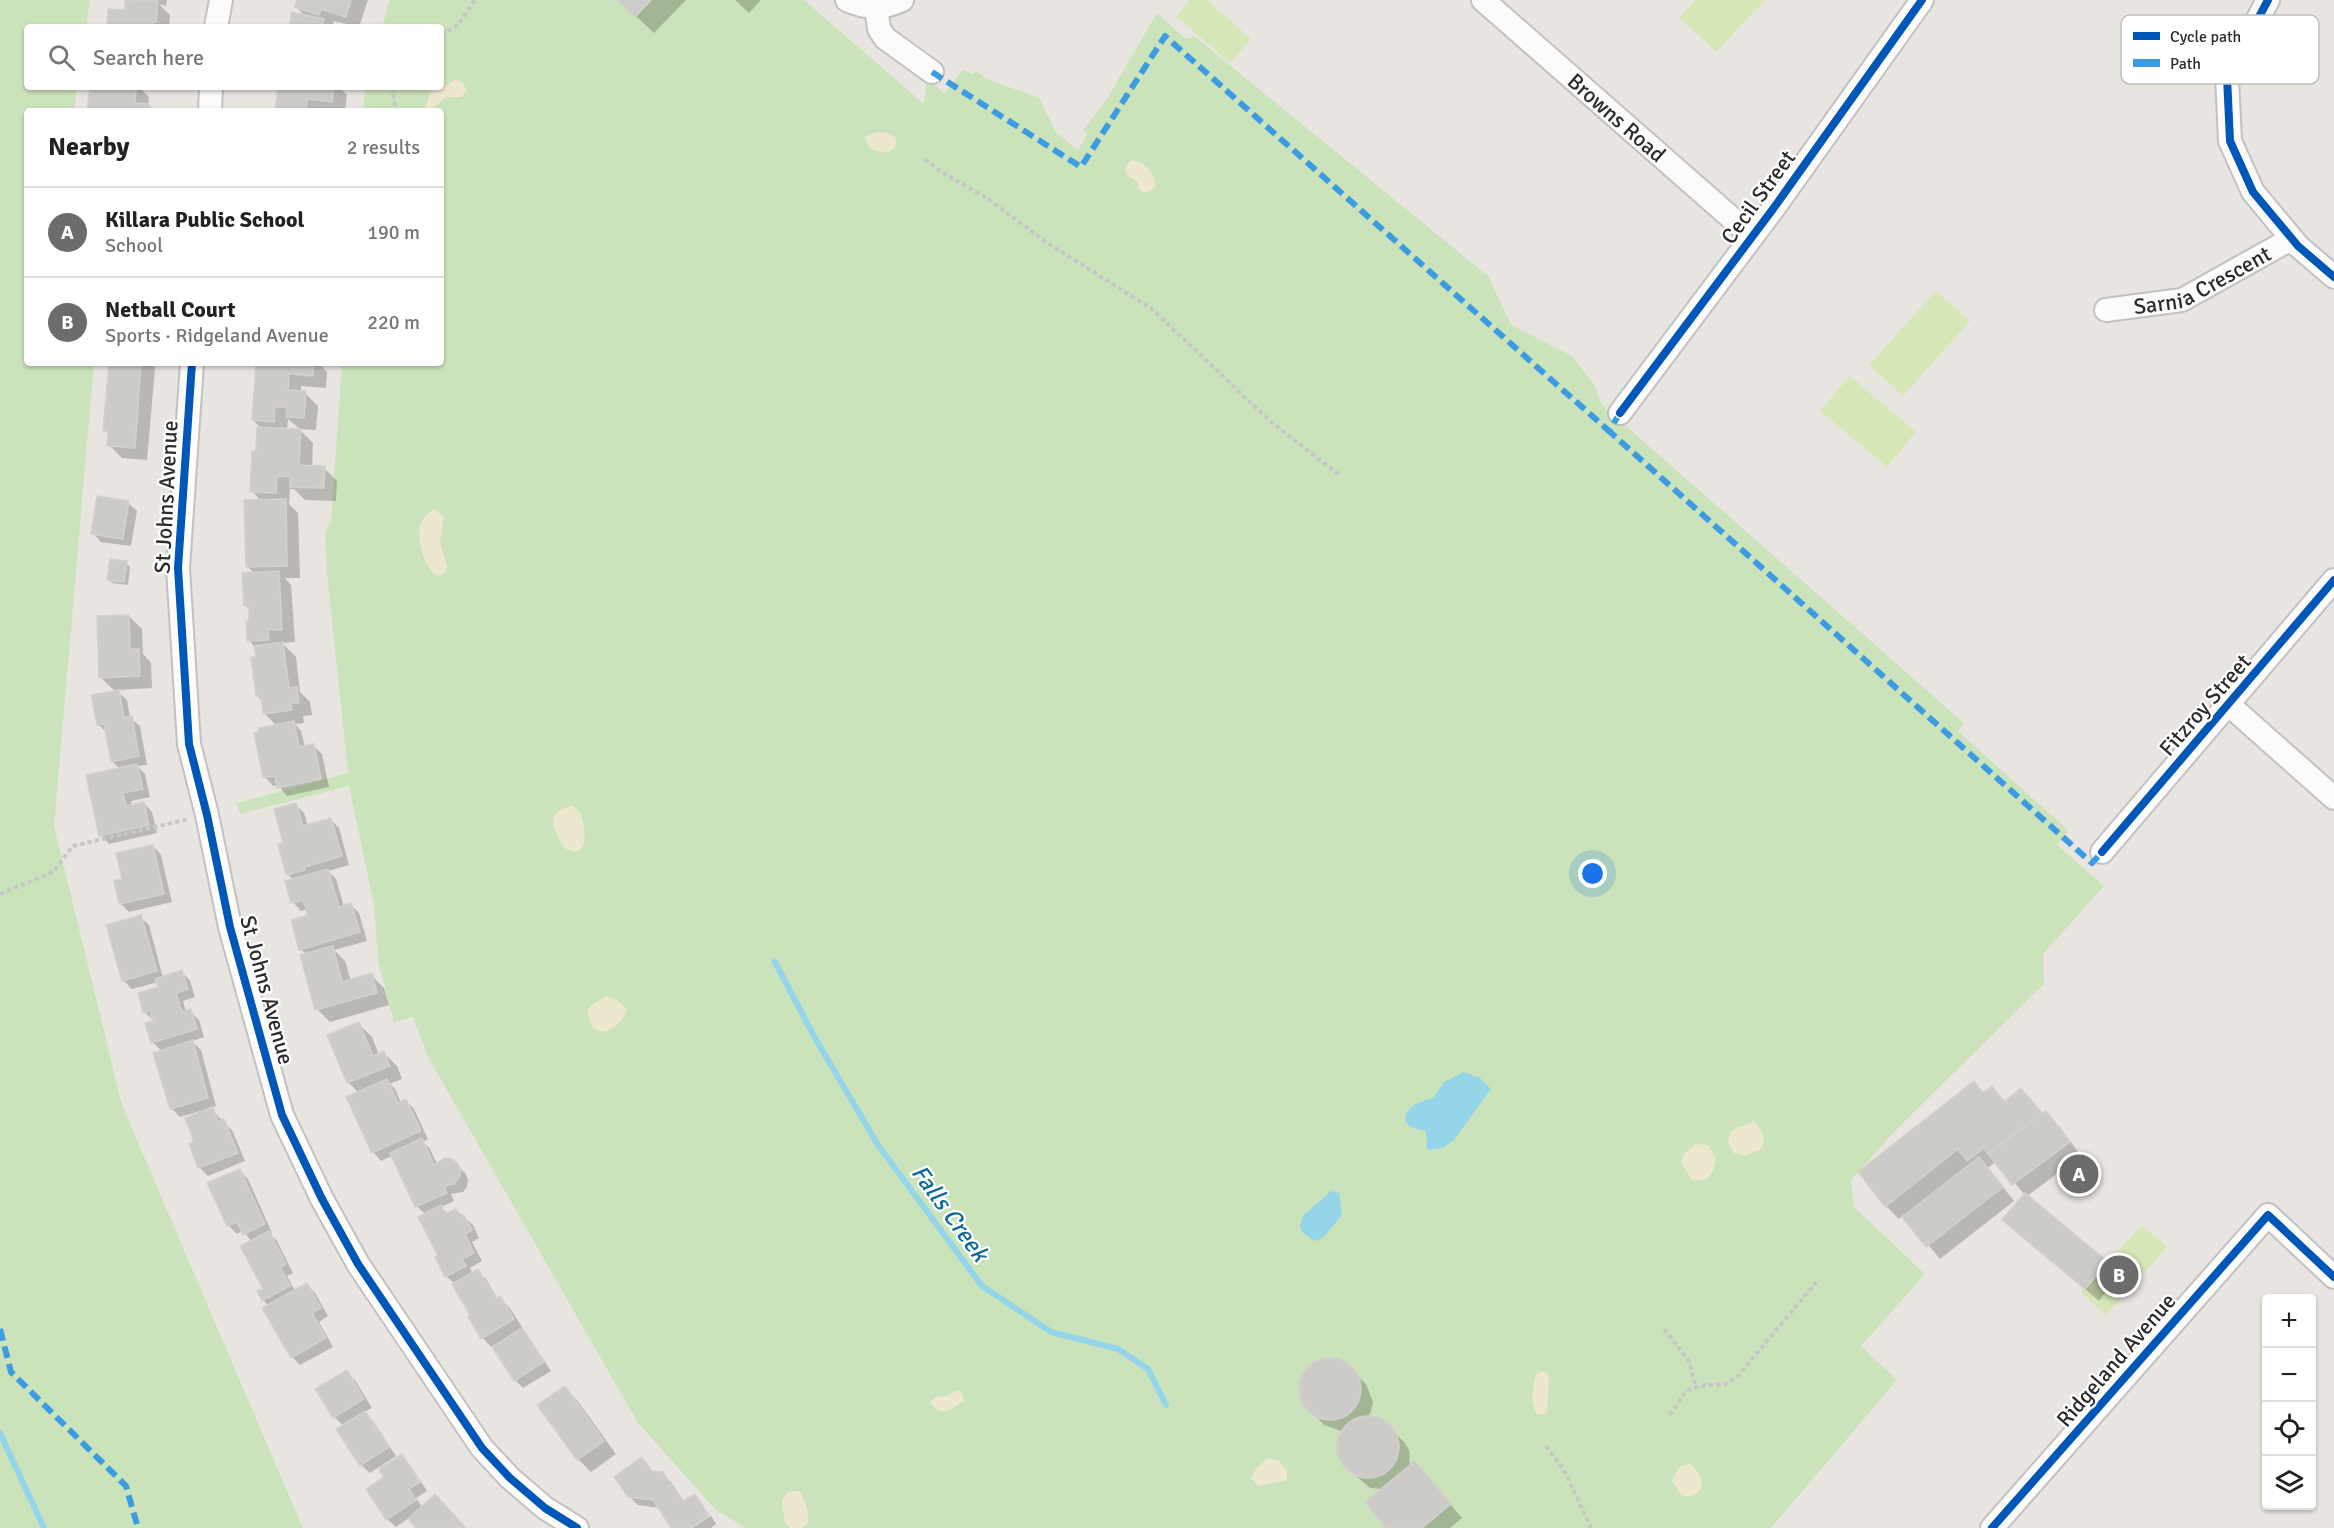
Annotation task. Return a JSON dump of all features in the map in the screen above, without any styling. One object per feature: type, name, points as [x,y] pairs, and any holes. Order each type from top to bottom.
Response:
[{"type":"street","points":[[217,24],[221,0]]},
{"type":"street","points":[[847,0],[862,6],[876,7],[902,0]]},
{"type":"street","name":"Browns Road","points":[[1483,0],[1752,236]]},
{"type":"street","name":"Cecil Street","points":[[1620,414],[1922,0]]},
{"type":"street","points":[[2260,15],[2268,0]]},
{"type":"street","points":[[876,7],[879,30],[885,38],[932,72]]},
{"type":"street","points":[[2227,84],[2230,141],[2253,192],[2292,239],[2334,277]]},
{"type":"street","points":[[210,108],[211,90]]},
{"type":"street","name":"Sarnia Crescent","points":[[2106,310],[2182,300],[2292,239]]},
{"type":"street","name":"St Johns Avenue","points":[[192,366],[178,568],[189,744],[207,814],[230,927],[282,1115],[322,1199],[358,1264],[482,1448],[510,1478],[544,1508],[577,1528]]},
{"type":"street","name":"Fitzroy Street","points":[[2102,852],[2334,580]]},
{"type":"street","points":[[2229,705],[2334,798]]},
{"type":"street","name":"Ridgeland Avenue","points":[[1992,1528],[2268,1215],[2334,1277]]},
{"type":"path","points":[[444,33],[458,25],[475,0]]},
{"type":"path","points":[[394,90],[395,108]]},
{"type":"path","points":[[925,159],[940,171],[990,200],[1046,242],[1152,309],[1271,422],[1341,476]]},
{"type":"path","points":[[0,894],[53,872],[74,846],[207,814]]},
{"type":"path","points":[[1670,1415],[1686,1391],[1726,1384],[1737,1377],[1755,1352],[1819,1279]]},
{"type":"path","points":[[1664,1329],[1689,1361],[1696,1388]]},
{"type":"path","points":[[1546,1446],[1563,1468],[1591,1528]]},
{"type":"green space","points":[[0,0],[90,0],[86,24],[24,24],[24,90],[77,90],[74,108],[24,108],[24,366],[94,366],[54,826],[122,1105],[303,1528],[0,1528]]},
{"type":"green space","points":[[390,0],[804,0],[924,104],[927,76],[944,94],[962,70],[974,74],[976,71],[987,79],[1039,98],[1056,132],[1078,150],[1087,134],[1083,131],[1108,97],[1157,13],[1186,39],[1194,36],[1488,276],[1511,325],[1572,356],[1594,384],[1602,405],[1964,723],[1958,731],[2068,830],[2057,845],[2104,886],[2043,954],[2044,984],[1893,1133],[1851,1180],[1854,1207],[1925,1274],[1861,1346],[1897,1380],[1771,1528],[746,1528],[717,1511],[638,1423],[428,1057],[413,1017],[394,1022],[378,961],[374,905],[349,786],[240,814],[237,803],[348,773],[327,573],[325,533],[331,521],[342,366],[444,366],[444,108],[363,108],[365,90],[444,90],[444,24],[383,24]]},
{"type":"green space","points":[[1190,0],[1207,0],[1251,39],[1230,63],[1176,16]]},
{"type":"green space","points":[[1695,0],[1765,0],[1716,52],[1679,17]]},
{"type":"green space","points":[[1936,291],[1970,321],[1903,396],[1869,365]]},
{"type":"green space","points":[[1850,376],[1916,432],[1887,467],[1820,411]]},
{"type":"green space","points":[[2142,1225],[2167,1247],[2106,1315],[2081,1292]]},
{"type":"sand","points":[[455,80],[462,81],[467,91],[461,97],[446,97],[433,108],[425,108],[431,90],[444,90],[445,86]]},
{"type":"sand","points":[[877,132],[895,137],[896,143],[892,150],[883,152],[869,148],[865,137]]},
{"type":"sand","points":[[1132,160],[1150,170],[1154,177],[1155,188],[1145,193],[1139,190],[1138,182],[1128,176],[1125,170],[1127,164]]},
{"type":"sand","points":[[434,509],[444,517],[440,542],[447,566],[444,574],[437,576],[424,559],[419,536],[422,521]]},
{"type":"sand","points":[[572,806],[580,812],[585,834],[583,845],[575,852],[564,848],[553,822],[557,813]]},
{"type":"sand","points":[[607,996],[618,1001],[627,1009],[617,1025],[609,1030],[600,1031],[591,1025],[587,1010]]},
{"type":"sand","points":[[1754,1121],[1763,1134],[1764,1141],[1761,1149],[1745,1156],[1734,1153],[1728,1142],[1731,1131]]},
{"type":"sand","points":[[1696,1144],[1708,1145],[1716,1158],[1712,1173],[1702,1180],[1691,1179],[1681,1162],[1684,1154]]},
{"type":"sand","points":[[1542,1371],[1549,1377],[1547,1411],[1545,1414],[1537,1414],[1532,1400],[1533,1390],[1536,1375]]},
{"type":"sand","points":[[958,1390],[962,1393],[964,1401],[946,1412],[938,1411],[930,1402],[937,1396],[945,1397]]},
{"type":"sand","points":[[1269,1458],[1279,1461],[1287,1471],[1287,1480],[1258,1486],[1251,1478],[1257,1467]]},
{"type":"sand","points":[[1691,1463],[1700,1476],[1702,1487],[1693,1496],[1681,1495],[1672,1481],[1679,1467]]},
{"type":"sand","points":[[800,1491],[808,1511],[808,1523],[802,1528],[790,1528],[785,1523],[782,1500],[788,1492]]},
{"type":"water","points":[[1464,1072],[1480,1078],[1491,1089],[1454,1140],[1443,1148],[1427,1150],[1426,1131],[1410,1127],[1405,1120],[1406,1113],[1414,1105],[1434,1097],[1444,1082]]},
{"type":"water","points":[[1331,1191],[1339,1193],[1342,1215],[1323,1238],[1314,1241],[1302,1232],[1300,1226],[1303,1216]]},
{"type":"building","points":[[125,0],[158,1],[156,22],[153,24],[107,24],[108,9],[125,10]]},
{"type":"building","points":[[297,0],[351,0],[346,17],[321,9],[319,15],[294,7]]},
{"type":"building","points":[[617,0],[651,0],[635,17]]},
{"type":"building","points":[[292,12],[324,19],[323,24],[290,24]]},
{"type":"building","points":[[90,90],[136,90],[135,103],[149,104],[149,108],[87,108]]},
{"type":"building","points":[[278,90],[334,90],[332,102],[307,99],[306,108],[275,108]]},
{"type":"building","points":[[109,366],[141,366],[135,448],[107,446],[108,431],[103,431]]},
{"type":"building","points":[[256,366],[314,366],[313,376],[289,374],[288,390],[306,391],[304,418],[286,417],[287,407],[275,407],[274,422],[252,420]]},
{"type":"building","points":[[257,427],[301,429],[299,465],[325,466],[324,488],[290,487],[290,477],[277,476],[276,493],[250,492],[252,451],[256,451]]},
{"type":"building","points":[[97,496],[129,501],[123,539],[91,534]]},
{"type":"building","points":[[286,499],[287,566],[246,567],[244,500]]},
{"type":"building","points":[[110,559],[127,561],[124,582],[107,580]]},
{"type":"building","points":[[279,571],[282,630],[268,630],[269,640],[247,641],[246,621],[249,621],[249,606],[244,606],[242,573]]},
{"type":"building","points":[[129,615],[130,649],[139,649],[140,676],[99,678],[97,616]]},
{"type":"building","points":[[283,642],[289,688],[297,687],[299,703],[291,703],[292,710],[263,714],[261,696],[256,696],[251,657],[256,657],[254,646]]},
{"type":"building","points":[[119,690],[124,718],[132,716],[139,756],[111,762],[104,724],[97,725],[91,695]]},
{"type":"building","points":[[294,721],[299,747],[314,744],[321,779],[277,788],[275,776],[263,778],[254,733],[259,732],[259,728]]},
{"type":"building","points":[[137,764],[143,789],[123,793],[126,806],[144,802],[149,825],[99,836],[86,775]]},
{"type":"building","points":[[296,803],[303,826],[331,818],[342,856],[286,875],[278,844],[283,843],[274,809]]},
{"type":"building","points":[[153,845],[164,894],[119,904],[114,881],[122,879],[116,853]]},
{"type":"building","points":[[328,869],[339,907],[351,903],[360,932],[299,950],[291,920],[308,915],[303,900],[291,903],[285,881]]},
{"type":"building","points":[[141,915],[157,971],[122,981],[106,925]]},
{"type":"building","points":[[333,946],[342,982],[372,973],[377,993],[315,1010],[300,955]]},
{"type":"building","points":[[182,970],[188,989],[176,993],[182,1012],[191,1009],[197,1029],[151,1043],[145,1023],[153,1021],[150,1011],[143,1013],[138,993],[158,987],[155,979]]},
{"type":"building","points":[[359,1022],[373,1056],[384,1051],[390,1066],[347,1083],[327,1035]]},
{"type":"building","points":[[193,1040],[208,1098],[170,1109],[153,1053]]},
{"type":"building","points":[[387,1079],[398,1103],[406,1099],[421,1131],[372,1153],[346,1097]]},
{"type":"building","points":[[1974,1081],[1983,1093],[1992,1086],[2004,1102],[2021,1088],[2041,1112],[1988,1154],[1984,1148],[1967,1161],[1958,1149],[1885,1207],[1858,1172]]},
{"type":"building","points":[[213,1107],[218,1122],[224,1119],[238,1153],[198,1168],[189,1144],[194,1142],[185,1118]]},
{"type":"building","points":[[2046,1111],[2070,1142],[2012,1185],[1988,1154]]},
{"type":"building","points":[[422,1138],[434,1165],[445,1158],[452,1159],[461,1171],[454,1184],[444,1186],[447,1193],[415,1207],[390,1153]]},
{"type":"building","points":[[1979,1157],[2003,1187],[1926,1247],[1902,1217]]},
{"type":"building","points":[[240,1169],[265,1224],[243,1235],[237,1222],[227,1226],[207,1183]]},
{"type":"building","points":[[2025,1193],[2108,1262],[2085,1289],[2002,1220]]},
{"type":"building","points":[[441,1205],[445,1214],[456,1209],[460,1217],[464,1215],[472,1230],[465,1234],[474,1253],[462,1259],[466,1266],[445,1277],[435,1257],[438,1256],[418,1217]]},
{"type":"building","points":[[269,1231],[286,1264],[280,1267],[290,1286],[262,1301],[257,1291],[263,1289],[240,1246]]},
{"type":"building","points":[[478,1269],[496,1299],[500,1296],[514,1319],[481,1339],[452,1284]]},
{"type":"building","points":[[307,1283],[321,1308],[312,1313],[326,1338],[291,1358],[262,1308]]},
{"type":"building","points":[[522,1328],[544,1362],[514,1381],[492,1347]]},
{"type":"building","points":[[1330,1358],[1352,1367],[1361,1389],[1352,1411],[1330,1420],[1308,1411],[1299,1389],[1308,1367]]},
{"type":"building","points":[[347,1370],[364,1399],[333,1418],[315,1389]]},
{"type":"building","points":[[565,1386],[604,1441],[577,1460],[537,1405]]},
{"type":"building","points":[[365,1411],[389,1447],[360,1466],[336,1429]]},
{"type":"building","points":[[1368,1416],[1390,1425],[1399,1447],[1390,1469],[1368,1478],[1346,1469],[1337,1447],[1346,1425]]},
{"type":"building","points":[[402,1454],[420,1482],[409,1489],[416,1500],[386,1520],[366,1489],[384,1477],[379,1469]]},
{"type":"building","points":[[642,1457],[652,1471],[663,1472],[682,1502],[695,1494],[709,1516],[690,1528],[671,1528],[653,1500],[628,1497],[614,1477]]},
{"type":"building","points":[[1415,1461],[1451,1504],[1422,1528],[1386,1528],[1365,1502]]},
{"type":"building","points":[[435,1494],[466,1528],[416,1528],[408,1519]]},
{"type":"waterway","name":"Falls Creek","points":[[775,962],[815,1038],[878,1145],[982,1286],[1051,1332],[1118,1349],[1148,1369],[1166,1405]]},
{"type":"waterway","points":[[0,1433],[44,1528]]},
{"type":"marked path","points":[[932,72],[1081,167],[1165,36],[1609,431]]},
{"type":"marked path","points":[[1620,413],[1609,431],[2092,863],[2102,852]]},
{"type":"marked path","points":[[0,1329],[11,1372],[126,1486],[138,1528]]},
{"type":"cycle path","points":[[1620,413],[1773,209],[1922,0]]},
{"type":"cycle path","points":[[2260,15],[2268,0]]},
{"type":"cycle path","points":[[2227,84],[2230,141],[2253,192],[2298,246],[2334,277]]},
{"type":"cycle path","points":[[192,366],[178,568],[189,744],[207,815],[230,927],[282,1115],[322,1199],[358,1264],[482,1448],[510,1478],[545,1508],[577,1528]]},
{"type":"cycle path","points":[[2102,852],[2334,580]]},
{"type":"cycle path","points":[[1992,1528],[2268,1215],[2334,1277]]},
{"type":"place","name":"Killara Public School","points":[[2079,1174]]},
{"type":"place","name":"Netball Court","points":[[2119,1275]]}]
